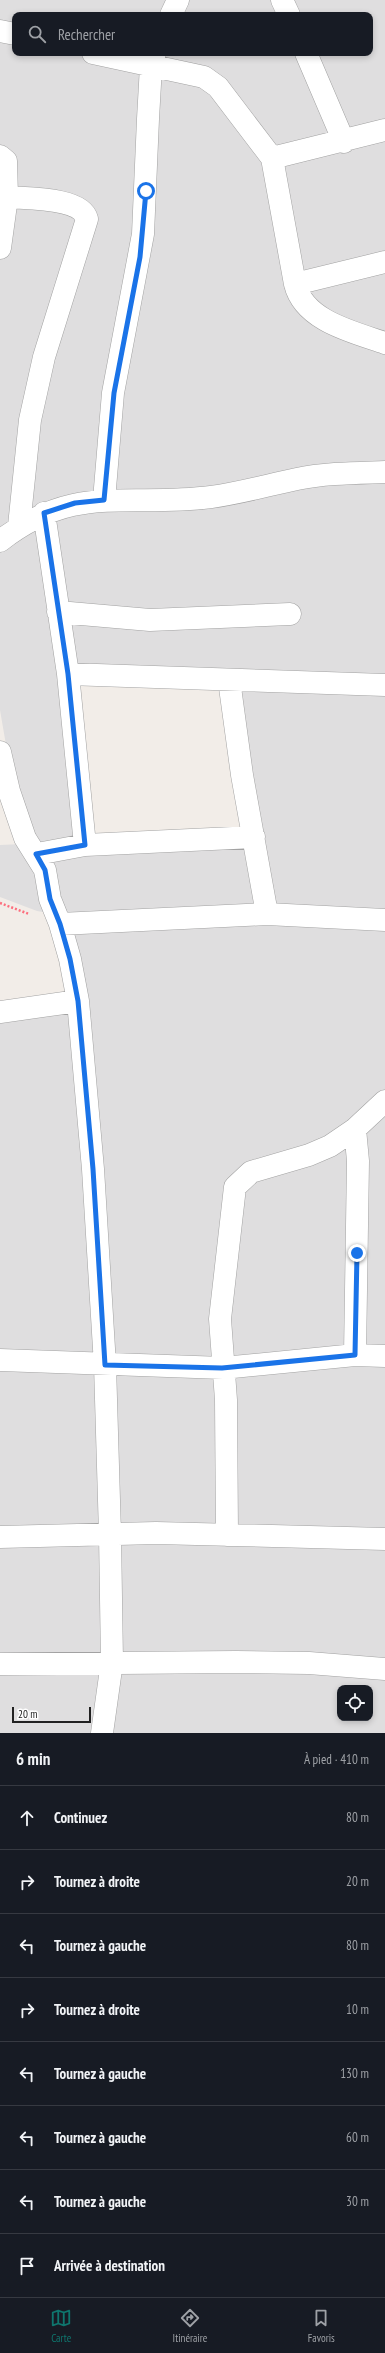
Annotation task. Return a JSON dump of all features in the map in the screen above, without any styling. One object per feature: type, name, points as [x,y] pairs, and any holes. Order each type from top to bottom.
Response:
[{"type":"street","points":[[172,12],[178,0]]},
{"type":"street","points":[[282,0],[288,12]]},
{"type":"street","points":[[0,31],[12,33]]},
{"type":"street","points":[[123,56],[153,59],[208,79],[218,88],[272,158],[298,295],[306,307],[346,330],[385,343]]},
{"type":"street","points":[[307,56],[344,142]]},
{"type":"street","points":[[104,500],[114,393],[143,234],[153,59]]},
{"type":"street","points":[[272,158],[344,142],[385,130]]},
{"type":"street","points":[[0,156],[6,161],[7,197],[0,248]]},
{"type":"street","points":[[7,197],[68,203],[83,211],[87,219],[44,357],[31,413],[18,526]]},
{"type":"street","points":[[295,284],[385,262]]},
{"type":"street","points":[[0,541],[18,526],[44,513],[75,503],[104,500],[172,500],[210,497],[252,491],[298,478],[336,474],[385,472]]},
{"type":"street","points":[[44,513],[68,674],[85,845]]},
{"type":"street","points":[[58,612],[150,620],[290,614]]},
{"type":"street","points":[[68,674],[385,685]]},
{"type":"street","points":[[229,680],[242,776],[267,914]]},
{"type":"street","points":[[0,752],[25,838],[45,870],[50,899],[60,924],[70,959],[78,1001],[93,1169],[105,1365],[112,1662],[102,1733]]},
{"type":"street","points":[[36,854],[85,845],[254,837]]},
{"type":"street","points":[[60,924],[267,914],[385,920]]},
{"type":"street","points":[[0,1012],[78,1001]]},
{"type":"street","points":[[227,1535],[226,1400],[222,1368],[220,1319],[235,1187],[251,1172],[309,1155],[330,1146],[355,1129],[385,1101]]},
{"type":"street","points":[[355,1129],[358,1161],[355,1355]]},
{"type":"street","points":[[0,1360],[105,1365],[222,1368],[355,1355],[385,1356]]},
{"type":"street","points":[[0,1537],[110,1534],[385,1539]]},
{"type":"street","points":[[0,1664],[112,1662],[309,1663],[385,1669]]},
{"type":"shaded area","points":[[0,0],[385,0],[385,1733],[0,1733],[0,1002],[74,995],[61,915],[37,911],[0,897],[0,845],[23,844],[0,710]],"holes":[[[62,668],[233,671],[244,838],[86,837]]]},
{"type":"route","points":[[146,191],[140,257],[114,393],[109,431],[104,500],[75,503],[44,513],[68,674],[85,845],[36,854],[45,870],[50,899],[60,924],[70,959],[78,1001],[93,1169],[105,1365],[222,1368],[355,1355],[357,1253]]}]
